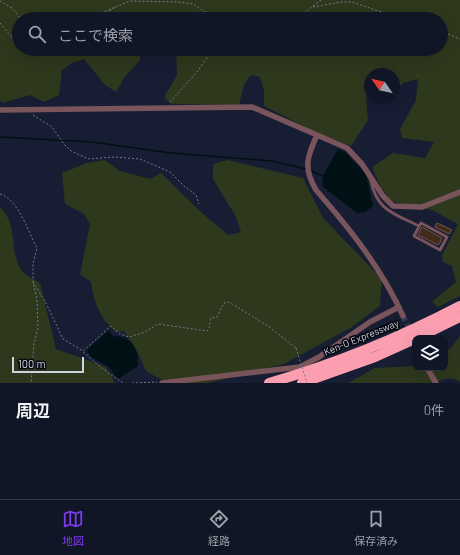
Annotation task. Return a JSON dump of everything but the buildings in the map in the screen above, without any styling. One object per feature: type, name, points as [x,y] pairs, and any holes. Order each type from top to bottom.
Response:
[{"type":"highway","name":"Ken-O Expressway","points":[[269,383],[347,357],[396,337],[460,306]]},
{"type":"highway","points":[[424,335],[460,317]]},
{"type":"highway","points":[[302,383],[375,357],[412,341]]},
{"type":"street","points":[[0,110],[252,107],[338,144],[350,151],[370,174],[383,196],[393,206],[422,207],[460,192]]},
{"type":"street","points":[[317,135],[308,157],[310,179],[316,190],[369,255],[383,276],[403,316]]},
{"type":"street","points":[[162,383],[300,367],[363,326],[399,306]]},
{"type":"street","points":[[429,371],[436,383]]},
{"type":"lane","points":[[370,174],[373,192],[383,208],[419,226]]},
{"type":"lane","points":[[421,223],[447,237],[440,250],[414,236],[419,226],[421,223]]},
{"type":"path","points":[[102,12],[130,0],[192,4],[205,12]]},
{"type":"path","points":[[305,12],[320,0]]},
{"type":"path","points":[[0,1],[12,8],[15,12]]},
{"type":"path","points":[[313,7],[341,2],[352,2],[381,12]]},
{"type":"path","points":[[108,12],[121,4]]},
{"type":"path","points":[[0,23],[12,38]]},
{"type":"path","points":[[448,34],[460,39]]},
{"type":"path","points":[[164,108],[197,72],[208,56]]},
{"type":"path","points":[[29,110],[30,114],[52,127],[71,151],[89,159],[113,157],[140,159],[174,175],[184,186],[196,195],[199,204]]},
{"type":"path","points":[[0,194],[6,196],[13,202],[23,218],[25,227],[37,248],[33,264],[33,282],[37,299],[38,328],[34,343],[31,383]]},
{"type":"path","points":[[33,282],[45,301],[63,339],[83,351],[103,369],[123,383]]},
{"type":"path","points":[[83,351],[110,326],[122,335],[129,337],[145,332],[158,324],[204,332],[209,330],[211,318],[217,317],[224,303],[229,302],[268,326],[296,348],[307,383]]},
{"type":"path","points":[[132,383],[162,383]]},
{"type":"green space","points":[[0,0],[460,0],[460,296],[438,307],[432,302],[456,282],[452,266],[443,262],[442,255],[458,224],[432,210],[391,201],[381,188],[372,167],[393,153],[425,158],[434,142],[402,138],[400,129],[416,100],[418,79],[403,83],[400,86],[400,68],[364,68],[364,104],[366,104],[368,120],[351,146],[311,130],[264,106],[264,91],[260,77],[251,75],[244,84],[239,105],[171,104],[164,97],[177,75],[176,56],[448,56],[448,12],[12,12],[12,56],[140,56],[140,60],[124,78],[116,92],[105,85],[84,59],[72,63],[62,70],[59,95],[44,102],[30,95],[3,103],[0,100]]},
{"type":"green space","points":[[105,160],[120,171],[150,179],[161,173],[202,213],[228,235],[241,232],[235,215],[213,179],[213,164],[227,160],[303,178],[323,218],[382,279],[380,306],[352,327],[284,364],[208,383],[167,383],[146,371],[138,353],[124,331],[116,332],[106,322],[96,303],[91,282],[80,274],[90,224],[84,214],[65,204],[62,173],[87,163]]},
{"type":"green space","points":[[0,207],[6,214],[12,230],[15,255],[22,271],[40,283],[56,349],[106,367],[115,383],[0,383]]},
{"type":"green space","points":[[460,336],[460,382],[454,379],[444,379],[435,383],[348,383],[375,368],[412,366],[412,371],[448,371],[448,350]]},
{"type":"shaded area","points":[[338,149],[346,153],[366,174],[373,206],[365,212],[357,213],[322,186],[323,176]]},
{"type":"shaded area","points":[[109,330],[113,336],[125,338],[130,341],[137,353],[138,366],[118,379],[109,367],[91,357],[87,350]]},
{"type":"waterway","points":[[0,137],[92,142],[171,153],[272,161],[306,169]]},
{"type":"waterway","points":[[310,170],[324,177]]},
{"type":"tunnel","points":[[403,316],[411,333]]}]
